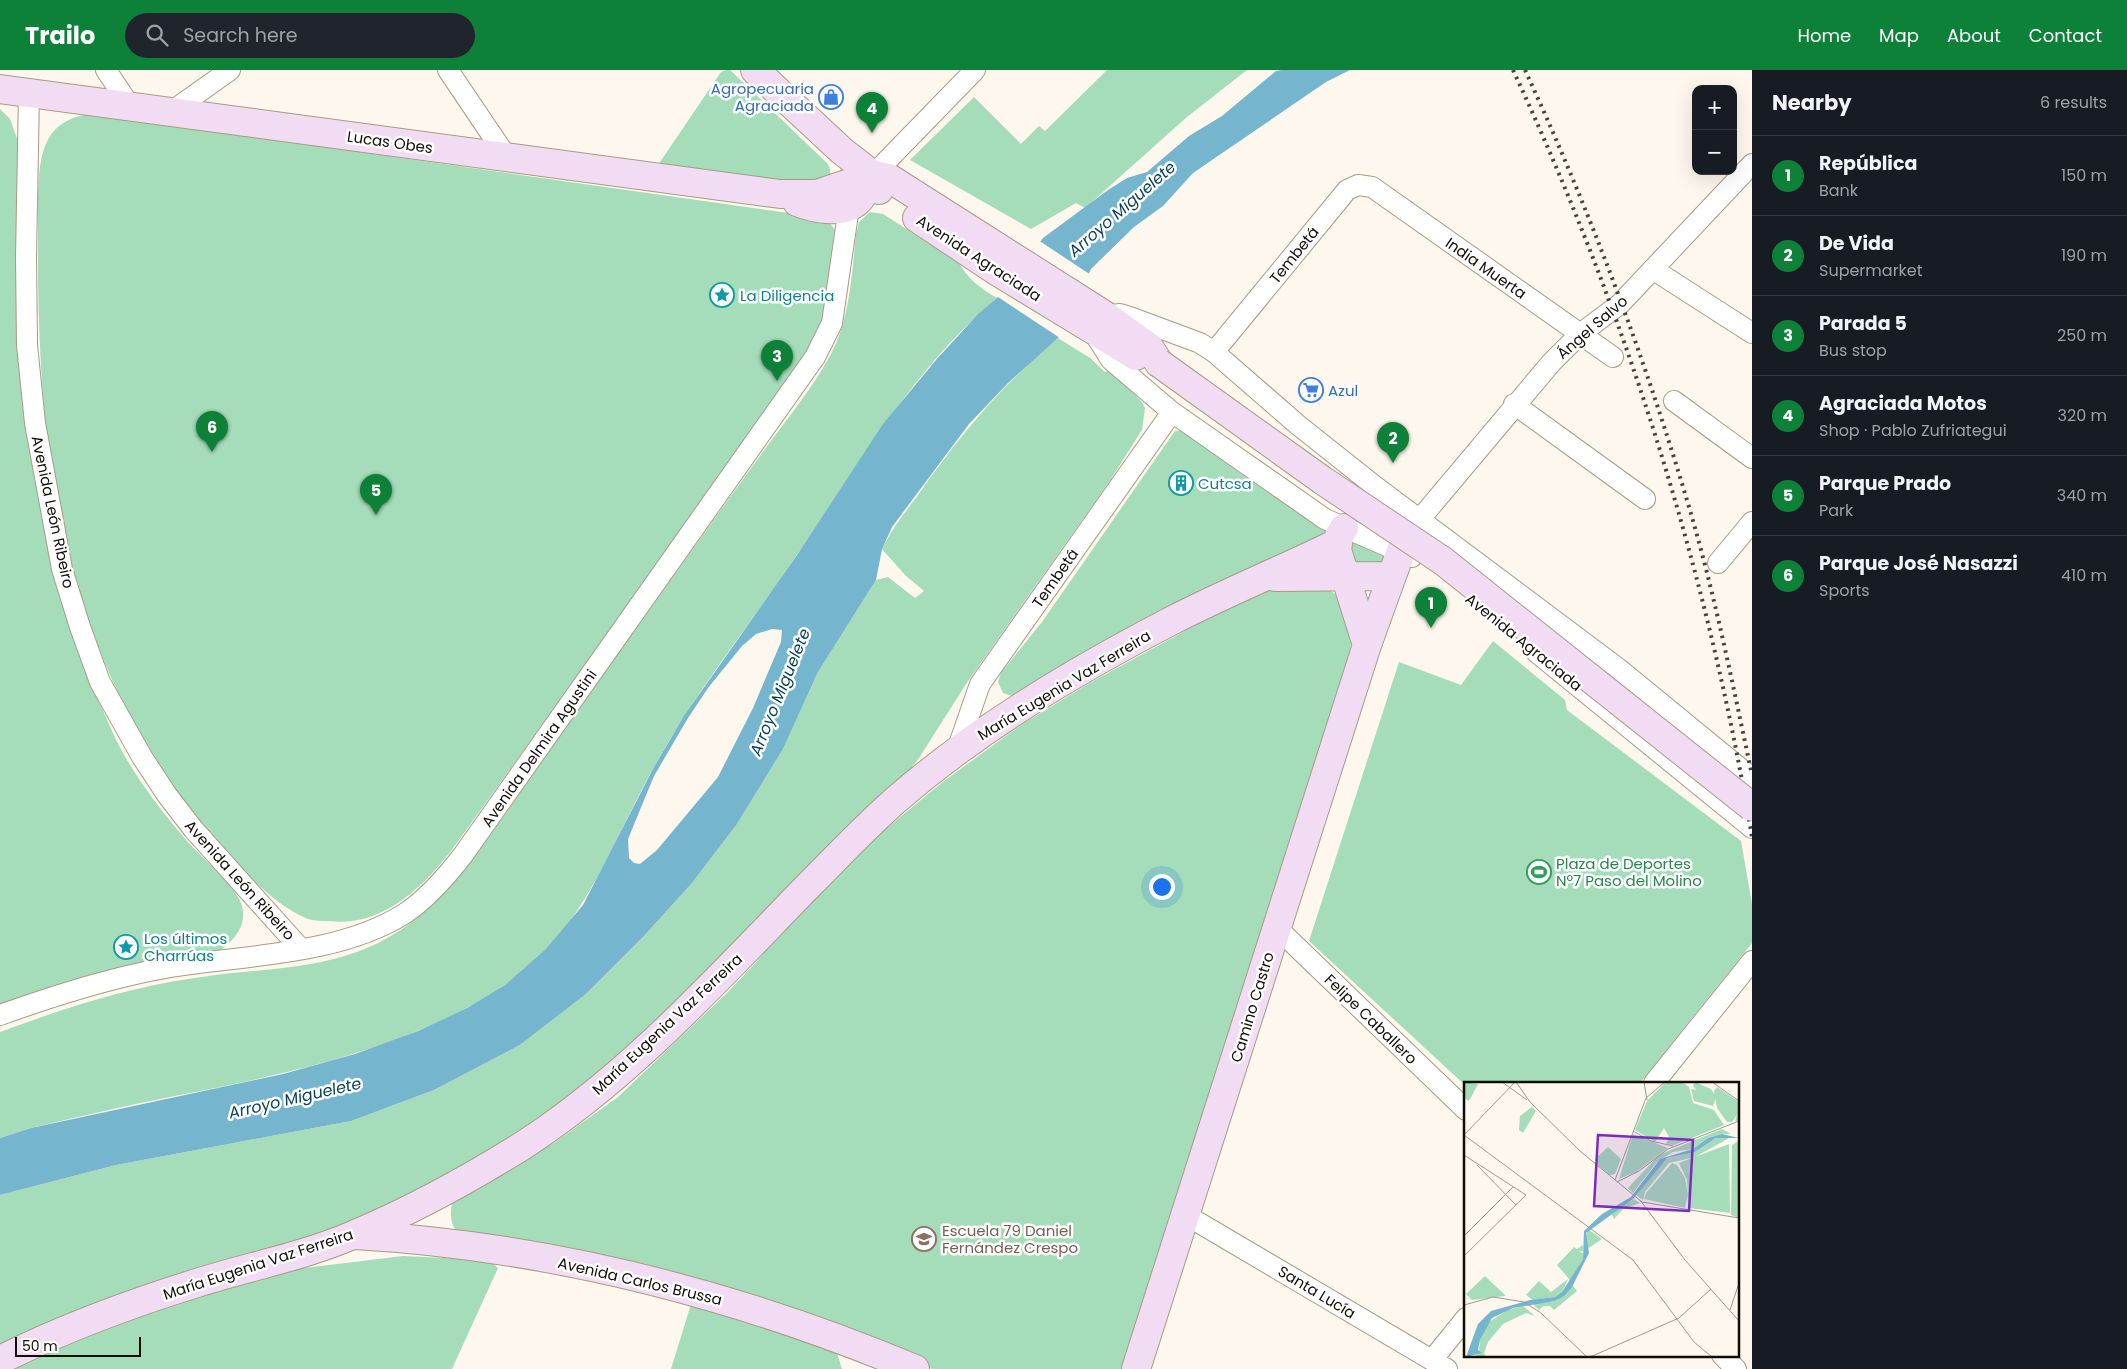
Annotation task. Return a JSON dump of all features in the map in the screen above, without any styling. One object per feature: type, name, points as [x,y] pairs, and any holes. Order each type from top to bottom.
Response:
[{"type":"street","points":[[106,70],[130,106]]},
{"type":"street","points":[[171,112],[230,70]]},
{"type":"street","points":[[448,70],[506,156]]},
{"type":"street","name":"Avenida Agraciada","points":[[755,70],[842,151],[872,175],[889,178],[1004,263],[1100,324],[1149,347],[1159,363],[1322,480],[1443,561],[1752,807]]},
{"type":"street","points":[[849,207],[862,196],[872,175],[975,70]]},
{"type":"street","name":"Lucas Obes","points":[[0,89],[780,194],[817,194],[872,175]]},
{"type":"street","name":"Avenida León Ribeiro","points":[[29,93],[26,258],[27,345],[35,423],[62,569],[80,627],[100,682],[142,758],[194,830],[301,948]]},
{"type":"street","name":"Ángel Salvo","points":[[1420,519],[1514,404],[1580,334],[1613,312],[1752,164]]},
{"type":"street","name":"India Muerta","points":[[1358,185],[1372,187],[1613,357]]},
{"type":"street","name":"Tembetá","points":[[1214,352],[1347,190],[1358,185]]},
{"type":"street","name":"Lucas Obes","points":[[780,194],[814,207],[827,209],[849,207]]},
{"type":"street","name":"Avenida Delmira Agustini","points":[[0,1015],[95,985],[162,969],[301,948],[359,935],[405,913],[444,878],[463,855],[815,357],[832,323],[849,207]]},
{"type":"street","points":[[1654,270],[1752,333]]},
{"type":"street","points":[[1100,324],[1120,314],[1200,343],[1214,352],[1298,425],[1376,487],[1619,670],[1752,778]]},
{"type":"street","name":"Avenida Agraciada","points":[[1100,324],[1111,360],[1172,412],[1325,519],[1341,536],[1401,551],[1432,568],[1752,828]]},
{"type":"street","points":[[1674,400],[1752,458]]},
{"type":"street","points":[[1514,404],[1644,499]]},
{"type":"street","name":"Tembetá","points":[[956,753],[980,684],[1172,412]]},
{"type":"street","name":"María Eugenia Vaz Ferreira","points":[[0,1360],[85,1322],[122,1308],[354,1235],[453,1186],[522,1146],[578,1108],[632,1062],[896,800],[956,753],[1019,708],[1121,648],[1173,620],[1268,577],[1341,536],[1376,487]]},
{"type":"street","name":"Camino Castro","points":[[1136,1369],[1390,576],[1401,551],[1420,519]]},
{"type":"street","points":[[1718,563],[1752,522]]},
{"type":"street","points":[[1341,536],[1346,576],[1367,645]]},
{"type":"street","name":"María Eugenia Vaz Ferreira","points":[[1268,577],[1390,576]]},
{"type":"street","name":"Felipe Caballero","points":[[1276,927],[1464,1108]]},
{"type":"street","points":[[1655,1082],[1752,960]]},
{"type":"street","name":"Santa Lucía","points":[[1186,1215],[1439,1364]]},
{"type":"street","name":"Avenida Carlos Brussa","points":[[354,1235],[520,1254],[650,1280],[775,1316],[915,1369]]},
{"type":"street","points":[[1439,1364],[1464,1321]]},
{"type":"street","points":[[1723,1356],[1736,1369]]},
{"type":"green space","points":[[730,70],[828,164],[831,178],[821,188],[658,165],[721,72]]},
{"type":"green space","points":[[1107,70],[1247,70],[1187,117],[1085,208],[1076,203],[1031,229],[910,160],[974,97],[1021,144],[1039,126],[1045,131]]},
{"type":"green space","points":[[0,109],[10,119],[19,144],[25,390],[28,436],[42,515],[71,625],[90,679],[112,731],[127,760],[155,802],[186,840],[234,890],[242,906],[243,919],[239,931],[221,950],[0,1008]]},
{"type":"green space","points":[[91,114],[803,215],[828,221],[836,231],[823,324],[815,346],[451,851],[427,879],[399,903],[367,918],[349,921],[308,919],[285,907],[275,899],[255,882],[228,854],[171,784],[148,748],[127,711],[109,673],[94,634],[67,547],[53,479],[44,410],[38,271],[38,189],[41,159],[45,146],[52,134],[61,125],[74,118]]},
{"type":"green space","points":[[870,212],[883,214],[959,263],[975,283],[997,298],[966,326],[938,356],[887,421],[687,713],[654,767],[592,887],[554,942],[530,966],[502,987],[464,1009],[425,1028],[384,1044],[299,1069],[31,1128],[0,1138],[0,1032],[72,1007],[145,987],[195,978],[289,967],[336,958],[380,942],[400,930],[436,901],[466,867],[507,812],[596,683],[816,379],[832,352],[843,324],[849,294],[856,234],[859,222]]},
{"type":"green space","points":[[1058,338],[1090,358],[1105,372],[1110,370],[1141,401],[1145,408],[1142,430],[1109,482],[966,684],[919,758],[902,780],[788,887],[740,939],[608,1068],[549,1113],[443,1177],[405,1197],[325,1231],[0,1349],[0,1195],[116,1165],[351,1121],[434,1090],[520,1045],[586,994],[643,937],[692,883],[737,824],[783,749],[818,672],[876,580],[888,577],[915,598],[924,591],[905,575],[882,549],[886,541],[894,527],[966,431],[1018,374]]},
{"type":"green space","points":[[1182,430],[1322,525],[1325,531],[1325,538],[1015,697],[1003,693],[998,682],[1001,673],[1042,622],[1175,431]]},
{"type":"green space","points":[[1350,541],[1385,557],[1385,562],[1355,569]]},
{"type":"green space","points":[[1324,586],[1343,603],[1349,611],[1352,620],[1352,639],[1347,664],[1124,1369],[932,1369],[878,1345],[461,1239],[452,1222],[452,1203],[517,1162],[554,1143],[618,1097],[728,992],[758,960],[792,916],[838,868],[944,781],[1021,725],[1088,684],[1221,611],[1274,588]]},
{"type":"green space","name":"Plaza de Deportes Nº7 Paso del Molino","points":[[1493,641],[1565,700],[1567,710],[1741,841],[1752,904],[1752,943],[1641,1082],[1464,1082],[1464,1084],[1309,941],[1399,662],[1461,685]]},
{"type":"green space","points":[[403,1256],[489,1260],[498,1268],[452,1369],[11,1369],[136,1314],[296,1269]]},
{"type":"green space","points":[[692,1301],[837,1353],[842,1369],[671,1369]]},
{"type":"water","name":"Arroyo Miguelete","points":[[1350,70],[1326,82],[1193,173],[1163,206],[1134,227],[1091,269],[1058,338],[1008,383],[969,424],[892,527],[882,549],[876,580],[818,672],[783,749],[737,824],[692,883],[643,937],[586,994],[520,1045],[434,1090],[351,1121],[116,1165],[0,1195],[0,1138],[31,1128],[283,1074],[355,1054],[418,1031],[467,1008],[505,985],[545,950],[583,905],[654,767],[684,716],[797,555],[883,424],[936,360],[978,314],[997,298],[1043,238],[1108,190],[1127,178],[1147,172],[1189,136],[1222,116],[1276,71]],"holes":[[[772,629],[782,630],[781,642],[753,708],[718,777],[657,850],[640,864],[634,863],[629,858],[628,839],[654,776],[688,718],[708,688],[742,646],[756,634]]]},
{"type":"pier","points":[[1038,240],[1091,275],[1060,338],[995,295]]},
{"type":"railway","points":[[1513,70],[1554,162],[1592,255],[1627,350],[1658,445],[1687,542],[1712,640],[1734,738],[1752,837]]},
{"type":"railway","points":[[1525,70],[1572,177],[1615,285],[1672,451],[1707,573],[1752,775]]},
{"type":"place","name":"Agropecuaria Agraciada","points":[[831,97]]},
{"type":"place","name":"Agraciada Motos","points":[[872,133]]},
{"type":"place","name":"La Diligencia","points":[[722,295]]},
{"type":"place","name":"Parada 5","points":[[777,381]]},
{"type":"place","name":"Azul","points":[[1311,390]]},
{"type":"place","name":"Parque José Nasazzi","points":[[212,452]]},
{"type":"place","name":"De Vida","points":[[1393,463]]},
{"type":"place","name":"Cutcsa","points":[[1181,483]]},
{"type":"place","name":"Parque Prado","points":[[376,515]]},
{"type":"place","name":"República","points":[[1431,628]]},
{"type":"place","name":"Plaza de Deportes Nº7 Paso del Molino","points":[[1539,872]]},
{"type":"place","name":"Los últimos Charrúas","points":[[126,947]]},
{"type":"place","name":"Escuela 79 Daniel Fernández Crespo","points":[[924,1239]]}]
